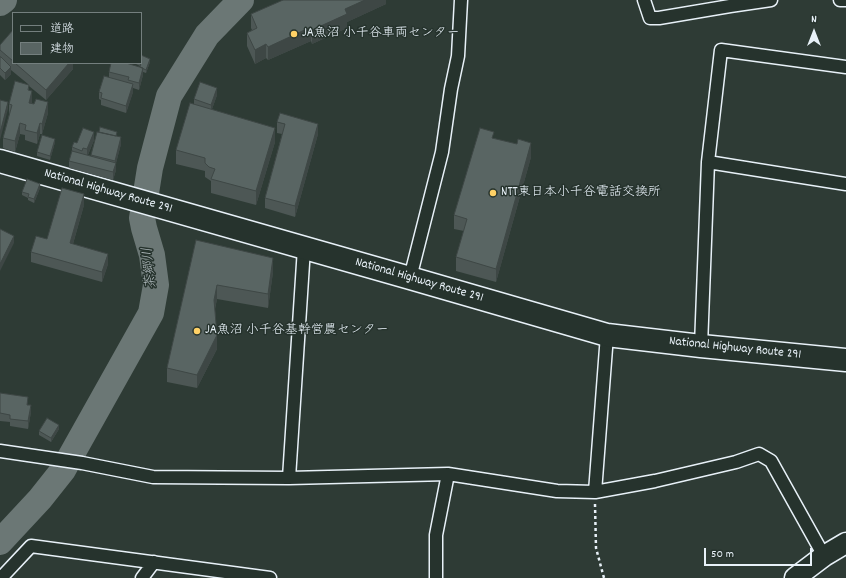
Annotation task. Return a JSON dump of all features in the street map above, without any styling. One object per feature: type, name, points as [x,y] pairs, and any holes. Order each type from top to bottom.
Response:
[{"type":"highway","name":"National Highway Route 291","points":[[0,161],[607,335],[846,360]]},
{"type":"main road","points":[[795,578],[824,556],[846,543]]},
{"type":"street","points":[[410,278],[442,152],[451,89],[458,56],[461,0]]},
{"type":"street","points":[[644,0],[650,18],[659,18],[771,0]]},
{"type":"street","points":[[840,0],[846,0]]},
{"type":"street","points":[[701,346],[708,162],[721,50],[846,67]]},
{"type":"street","points":[[708,162],[846,184]]},
{"type":"street","points":[[288,478],[304,248]]},
{"type":"street","points":[[595,492],[607,335]]},
{"type":"street","points":[[0,451],[82,463],[153,477],[288,478],[448,474],[557,491],[595,492],[655,481],[736,462],[759,454],[771,461],[824,556]]},
{"type":"street","points":[[436,578],[436,535],[448,474]]},
{"type":"street","points":[[1,578],[31,546],[270,578]]},
{"type":"street","points":[[142,578],[154,562]]},
{"type":"path","points":[[595,492],[596,548],[604,578]]},
{"type":"building","points":[[283,0],[365,0],[345,9],[347,14],[312,30],[311,27],[268,47],[266,44],[255,50],[247,33],[257,28],[251,14]]},
{"type":"building","points":[[12,31],[12,60],[0,50],[0,45]]},
{"type":"building","points":[[142,55],[150,59],[146,70],[140,67],[142,64]]},
{"type":"building","points":[[0,57],[11,67],[5,73],[0,68]]},
{"type":"building","points":[[16,64],[68,64],[46,90]]},
{"type":"building","points":[[111,64],[129,64],[143,68],[139,83],[128,80],[129,77],[109,72]]},
{"type":"building","points":[[104,76],[133,84],[126,106],[101,98],[102,93],[99,92]]},
{"type":"building","points":[[15,81],[29,85],[28,90],[32,91],[29,103],[34,104],[36,99],[48,102],[42,124],[40,123],[37,133],[25,130],[26,125],[20,123],[15,141],[3,138],[12,105],[9,104]]},
{"type":"building","points":[[200,82],[217,88],[211,105],[194,99]]},
{"type":"building","points":[[0,100],[8,102],[0,133]]},
{"type":"building","points":[[190,103],[275,128],[256,191],[211,179],[215,169],[209,167],[205,163],[205,158],[176,150]]},
{"type":"building","points":[[280,113],[318,124],[295,206],[265,198],[285,124],[277,122]]},
{"type":"building","points":[[100,127],[117,132],[116,136],[99,132]]},
{"type":"building","points":[[83,128],[94,132],[87,149],[83,148],[82,151],[72,147],[74,142],[77,143]]},
{"type":"building","name":"NTT東日本小千谷電話交換所","points":[[480,128],[494,132],[492,138],[517,144],[518,139],[531,143],[496,269],[456,257],[467,219],[454,215]]},
{"type":"building","points":[[97,132],[121,137],[115,161],[91,155]]},
{"type":"building","points":[[42,135],[55,139],[50,156],[37,152]]},
{"type":"building","points":[[72,151],[116,163],[113,172],[69,161]]},
{"type":"building","points":[[27,179],[40,184],[34,199],[28,197],[29,194],[22,192]]},
{"type":"building","points":[[62,188],[84,194],[70,243],[108,254],[102,272],[31,252],[36,236],[47,239]]},
{"type":"building","points":[[0,229],[14,236],[0,264]]},
{"type":"building","name":"JA魚沼 小千谷基幹営農センター","points":[[196,240],[273,258],[268,294],[217,285],[214,300],[217,335],[197,375],[167,368]]},
{"type":"building","points":[[0,393],[28,397],[27,405],[31,405],[28,421],[10,419],[10,415],[0,413]]},
{"type":"building","points":[[47,418],[59,425],[51,438],[39,431]]},
{"type":"waterway","points":[[0,3],[4,0]]},
{"type":"waterway","name":"茶郷川","points":[[0,542],[40,499],[63,470],[151,313],[156,285],[152,255],[142,218],[150,168],[169,96],[207,35],[241,0]]},
{"type":"place","name":"JA魚沼 小千谷車両センター","points":[[294,34]]},
{"type":"place","name":"NTT東日本小千谷電話交換所","points":[[493,193]]},
{"type":"place","name":"JA魚沼 小千谷基幹営農センター","points":[[197,331]]}]
